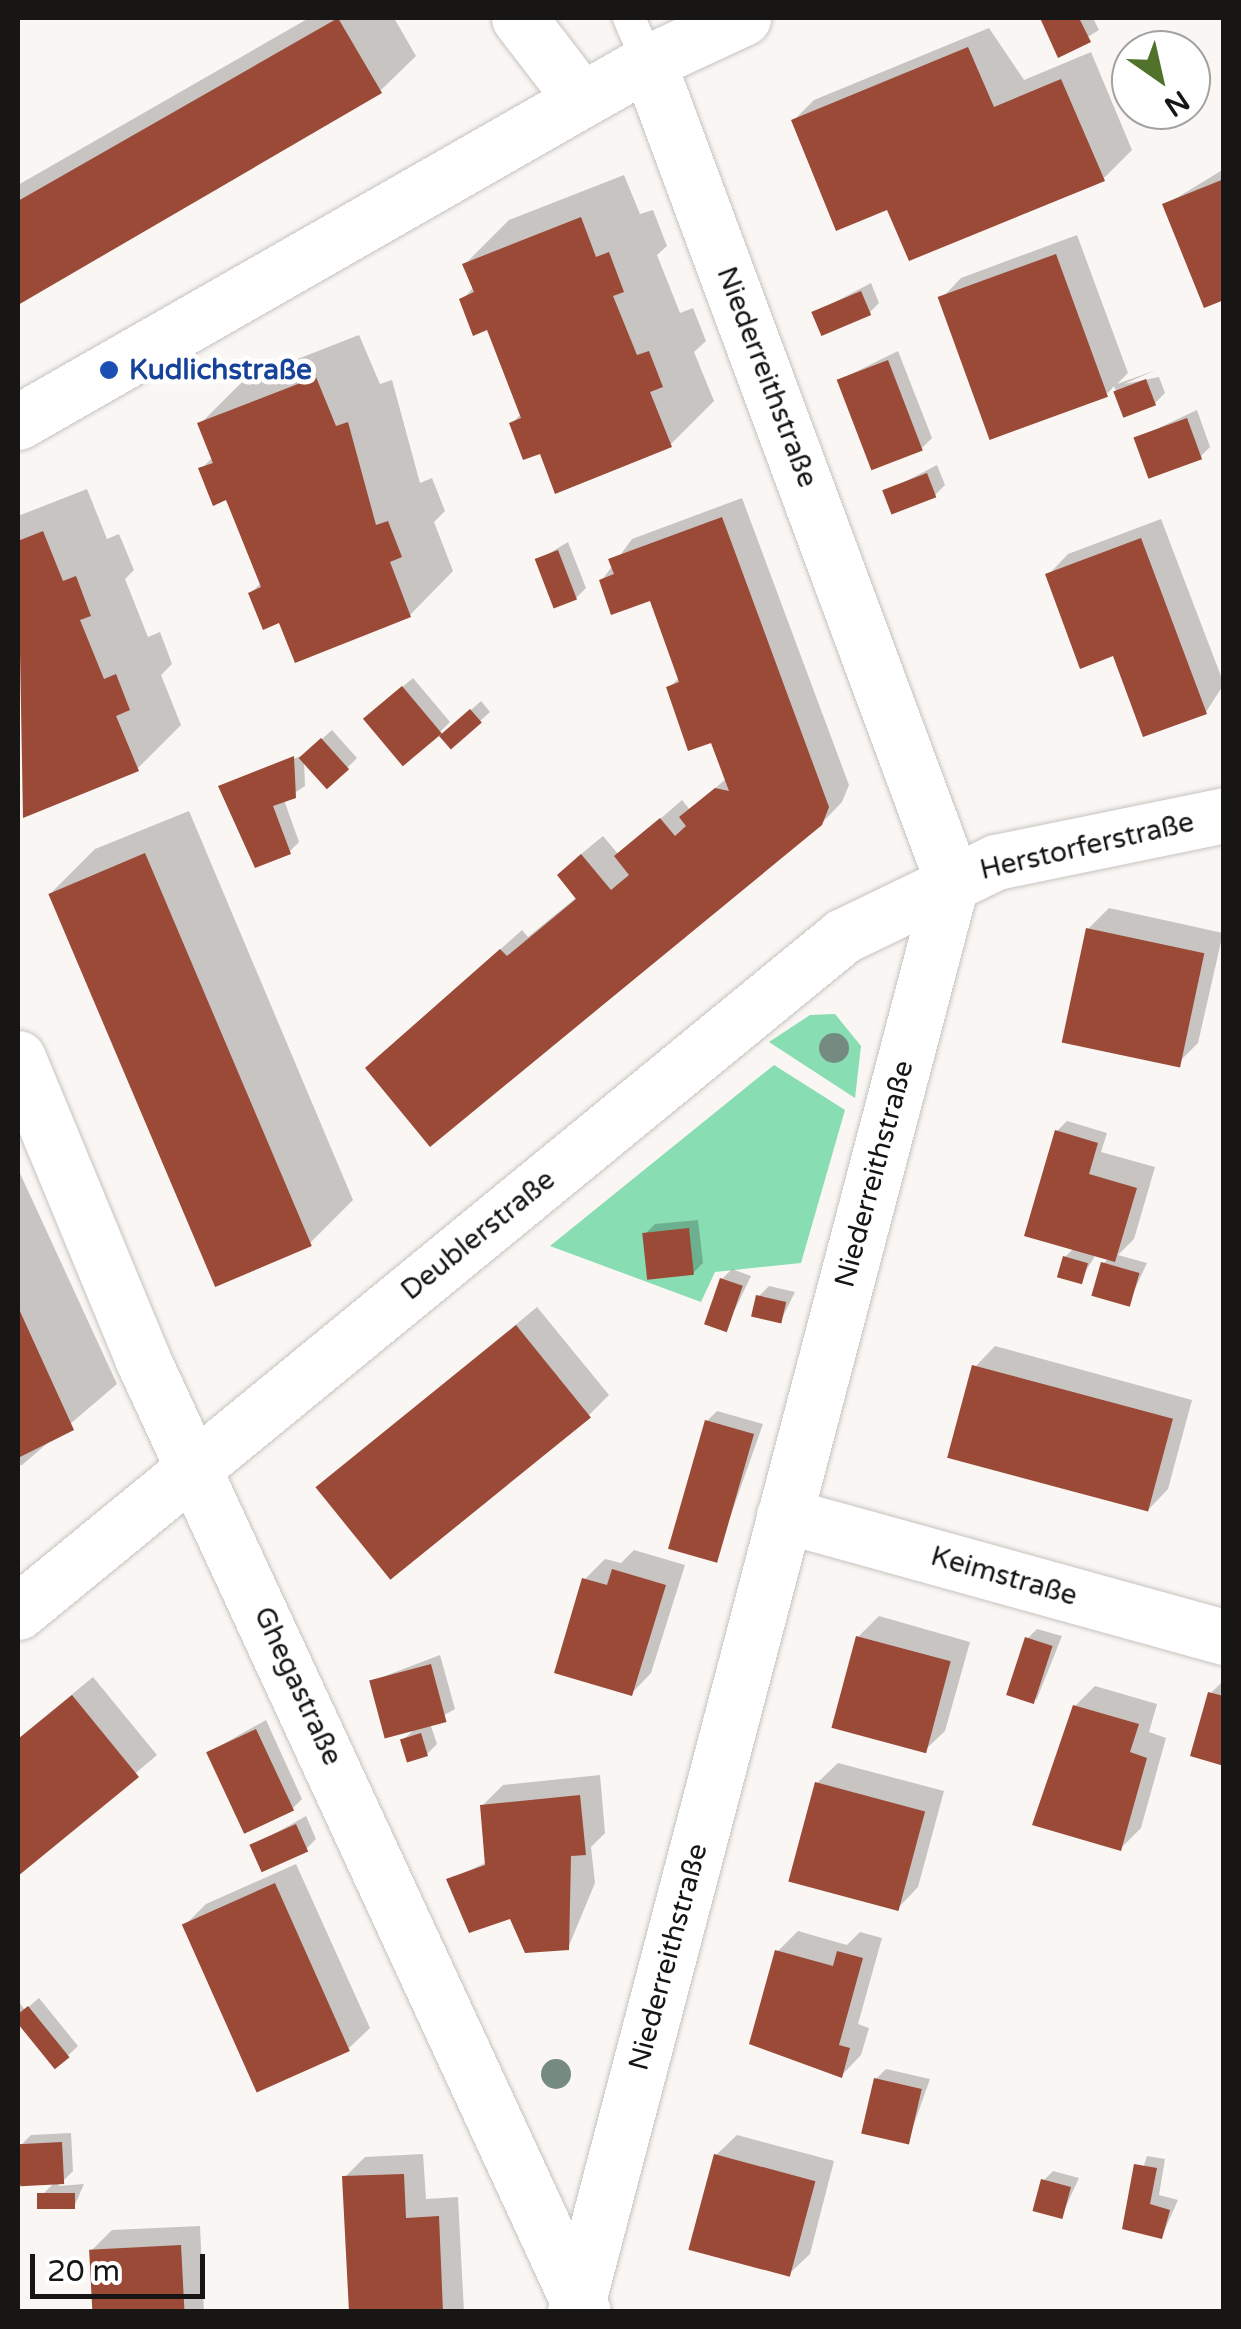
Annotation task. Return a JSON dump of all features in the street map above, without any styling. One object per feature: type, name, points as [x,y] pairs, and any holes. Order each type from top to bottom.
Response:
[{"type":"street","points":[[519,18],[582,100]]},
{"type":"street","points":[[18,422],[582,100],[638,40],[743,18]]},
{"type":"street","name":"Niederreithstraße","points":[[579,2308],[952,880],[638,40]]},
{"type":"street","name":"Herstorferstraße","points":[[952,880],[1224,815]]},
{"type":"street","name":"Deublerstraße","points":[[18,1612],[843,936],[952,880]]},
{"type":"street","name":"Ghegastraße","points":[[18,1058],[195,1466],[579,2308]]},
{"type":"street","name":"Keimstraße","points":[[784,1515],[1224,1637]]},
{"type":"green space","points":[[835,1014],[861,1046],[855,1098],[769,1042],[810,1015]]},
{"type":"green space","points":[[774,1065],[845,1110],[801,1263],[715,1272],[701,1302],[550,1246]]},
{"type":"building","points":[[338,18],[382,93],[18,305],[18,201]]},
{"type":"building","points":[[1040,18],[1079,18],[1091,42],[1058,58]]},
{"type":"building","points":[[968,47],[994,107],[1061,79],[1105,181],[909,261],[887,210],[836,231],[791,120]]},
{"type":"building","points":[[1224,179],[1224,300],[1204,308],[1162,204]]},
{"type":"building","points":[[581,217],[596,257],[609,252],[624,292],[613,296],[637,355],[649,351],[663,387],[650,392],[672,447],[555,494],[540,454],[523,460],[509,423],[521,418],[487,330],[473,336],[459,299],[474,292],[462,264]]},
{"type":"building","points":[[1056,254],[1108,397],[990,440],[938,297]]},
{"type":"building","points":[[861,291],[871,315],[821,336],[811,312]]},
{"type":"building","points":[[888,360],[923,451],[871,470],[837,380]]},
{"type":"building","points":[[316,377],[336,426],[348,422],[376,525],[388,521],[402,557],[390,562],[411,617],[295,663],[279,623],[263,630],[248,593],[261,587],[226,500],[213,506],[198,468],[213,463],[197,423]]},
{"type":"building","points":[[1146,379],[1156,405],[1123,418],[1113,392]]},
{"type":"building","points":[[1187,418],[1202,459],[1148,479],[1133,437]]},
{"type":"building","points":[[927,473],[936,497],[892,514],[882,490]]},
{"type":"building","points":[[722,517],[829,807],[822,825],[430,1147],[365,1068],[500,949],[507,956],[576,899],[557,875],[581,854],[611,890],[629,875],[614,856],[660,818],[675,836],[686,826],[679,817],[715,788],[729,791],[711,743],[688,751],[666,687],[679,682],[650,601],[611,615],[599,580],[614,574],[608,559]]},
{"type":"building","points":[[43,531],[63,581],[76,576],[91,616],[80,620],[104,679],[116,674],[130,710],[116,716],[139,771],[23,818],[18,541]]},
{"type":"building","points":[[1141,538],[1207,714],[1143,737],[1113,656],[1080,669],[1045,574]]},
{"type":"building","points":[[558,550],[577,599],[554,608],[535,559]]},
{"type":"building","points":[[402,686],[442,733],[403,766],[363,719]]},
{"type":"building","points":[[470,709],[482,723],[451,749],[439,736]]},
{"type":"building","points":[[321,738],[349,769],[327,789],[299,758]]},
{"type":"building","points":[[294,756],[296,798],[273,806],[291,854],[255,868],[218,786]]},
{"type":"building","points":[[145,853],[312,1246],[215,1287],[48,894]]},
{"type":"building","points":[[1086,928],[1204,953],[1180,1068],[1062,1042]]},
{"type":"building","points":[[1055,1130],[1098,1143],[1089,1174],[1137,1188],[1115,1262],[1024,1236]]},
{"type":"building","points":[[689,1228],[694,1275],[647,1280],[642,1233]]},
{"type":"building","points":[[1063,1256],[1088,1263],[1082,1284],[1057,1277]]},
{"type":"building","points":[[1101,1262],[1139,1273],[1130,1307],[1091,1296]]},
{"type":"building","points":[[720,1278],[743,1286],[727,1332],[704,1324]]},
{"type":"building","points":[[756,1295],[786,1302],[781,1323],[751,1316]]},
{"type":"building","points":[[18,1307],[74,1430],[18,1458]]},
{"type":"building","points":[[516,1325],[591,1417],[390,1580],[315,1487]]},
{"type":"building","points":[[972,1365],[1173,1419],[1148,1512],[947,1458]]},
{"type":"building","points":[[705,1420],[754,1434],[717,1563],[668,1549]]},
{"type":"building","points":[[612,1569],[666,1585],[632,1696],[554,1673],[582,1578],[607,1585]]},
{"type":"building","points":[[856,1636],[951,1661],[926,1753],[831,1728]]},
{"type":"building","points":[[1025,1637],[1053,1646],[1034,1704],[1006,1695]]},
{"type":"building","points":[[431,1664],[447,1722],[385,1739],[369,1681]]},
{"type":"building","points":[[1208,1692],[1224,1696],[1224,1766],[1190,1756]]},
{"type":"building","points":[[72,1695],[139,1777],[18,1876],[18,1739]]},
{"type":"building","points":[[1073,1705],[1139,1724],[1130,1752],[1147,1758],[1121,1851],[1032,1825]]},
{"type":"building","points":[[256,1729],[294,1811],[244,1834],[206,1752]]},
{"type":"building","points":[[421,1733],[428,1756],[407,1762],[400,1739]]},
{"type":"building","points":[[815,1782],[925,1812],[898,1911],[788,1881]]},
{"type":"building","points":[[580,1795],[586,1855],[571,1856],[569,1950],[525,1953],[510,1919],[469,1933],[446,1879],[485,1865],[480,1805]]},
{"type":"building","points":[[296,1824],[308,1851],[262,1872],[249,1845]]},
{"type":"building","points":[[275,1883],[350,2051],[257,2093],[182,1924]]},
{"type":"building","points":[[775,1950],[833,1966],[837,1951],[863,1958],[839,2045],[850,2048],[842,2078],[749,2044]]},
{"type":"building","points":[[28,2006],[70,2057],[55,2069],[18,2024],[18,2014]]},
{"type":"building","points":[[874,2078],[922,2089],[909,2145],[861,2134]]},
{"type":"building","points":[[62,2142],[64,2184],[20,2186],[18,2144]]},
{"type":"building","points":[[714,2154],[815,2181],[790,2277],[688,2250]]},
{"type":"building","points":[[1134,2164],[1157,2168],[1150,2204],[1170,2210],[1162,2239],[1122,2229]]},
{"type":"building","points":[[404,2174],[406,2218],[439,2216],[443,2312],[349,2312],[342,2176]]},
{"type":"building","points":[[1041,2179],[1071,2187],[1062,2219],[1032,2211]]},
{"type":"building","points":[[37,2193],[75,2193],[75,2209],[37,2209]]},
{"type":"building","points":[[181,2245],[185,2312],[92,2312],[89,2250]]},
{"type":"place","name":"Kudlichstraße","points":[[109,370]]}]
